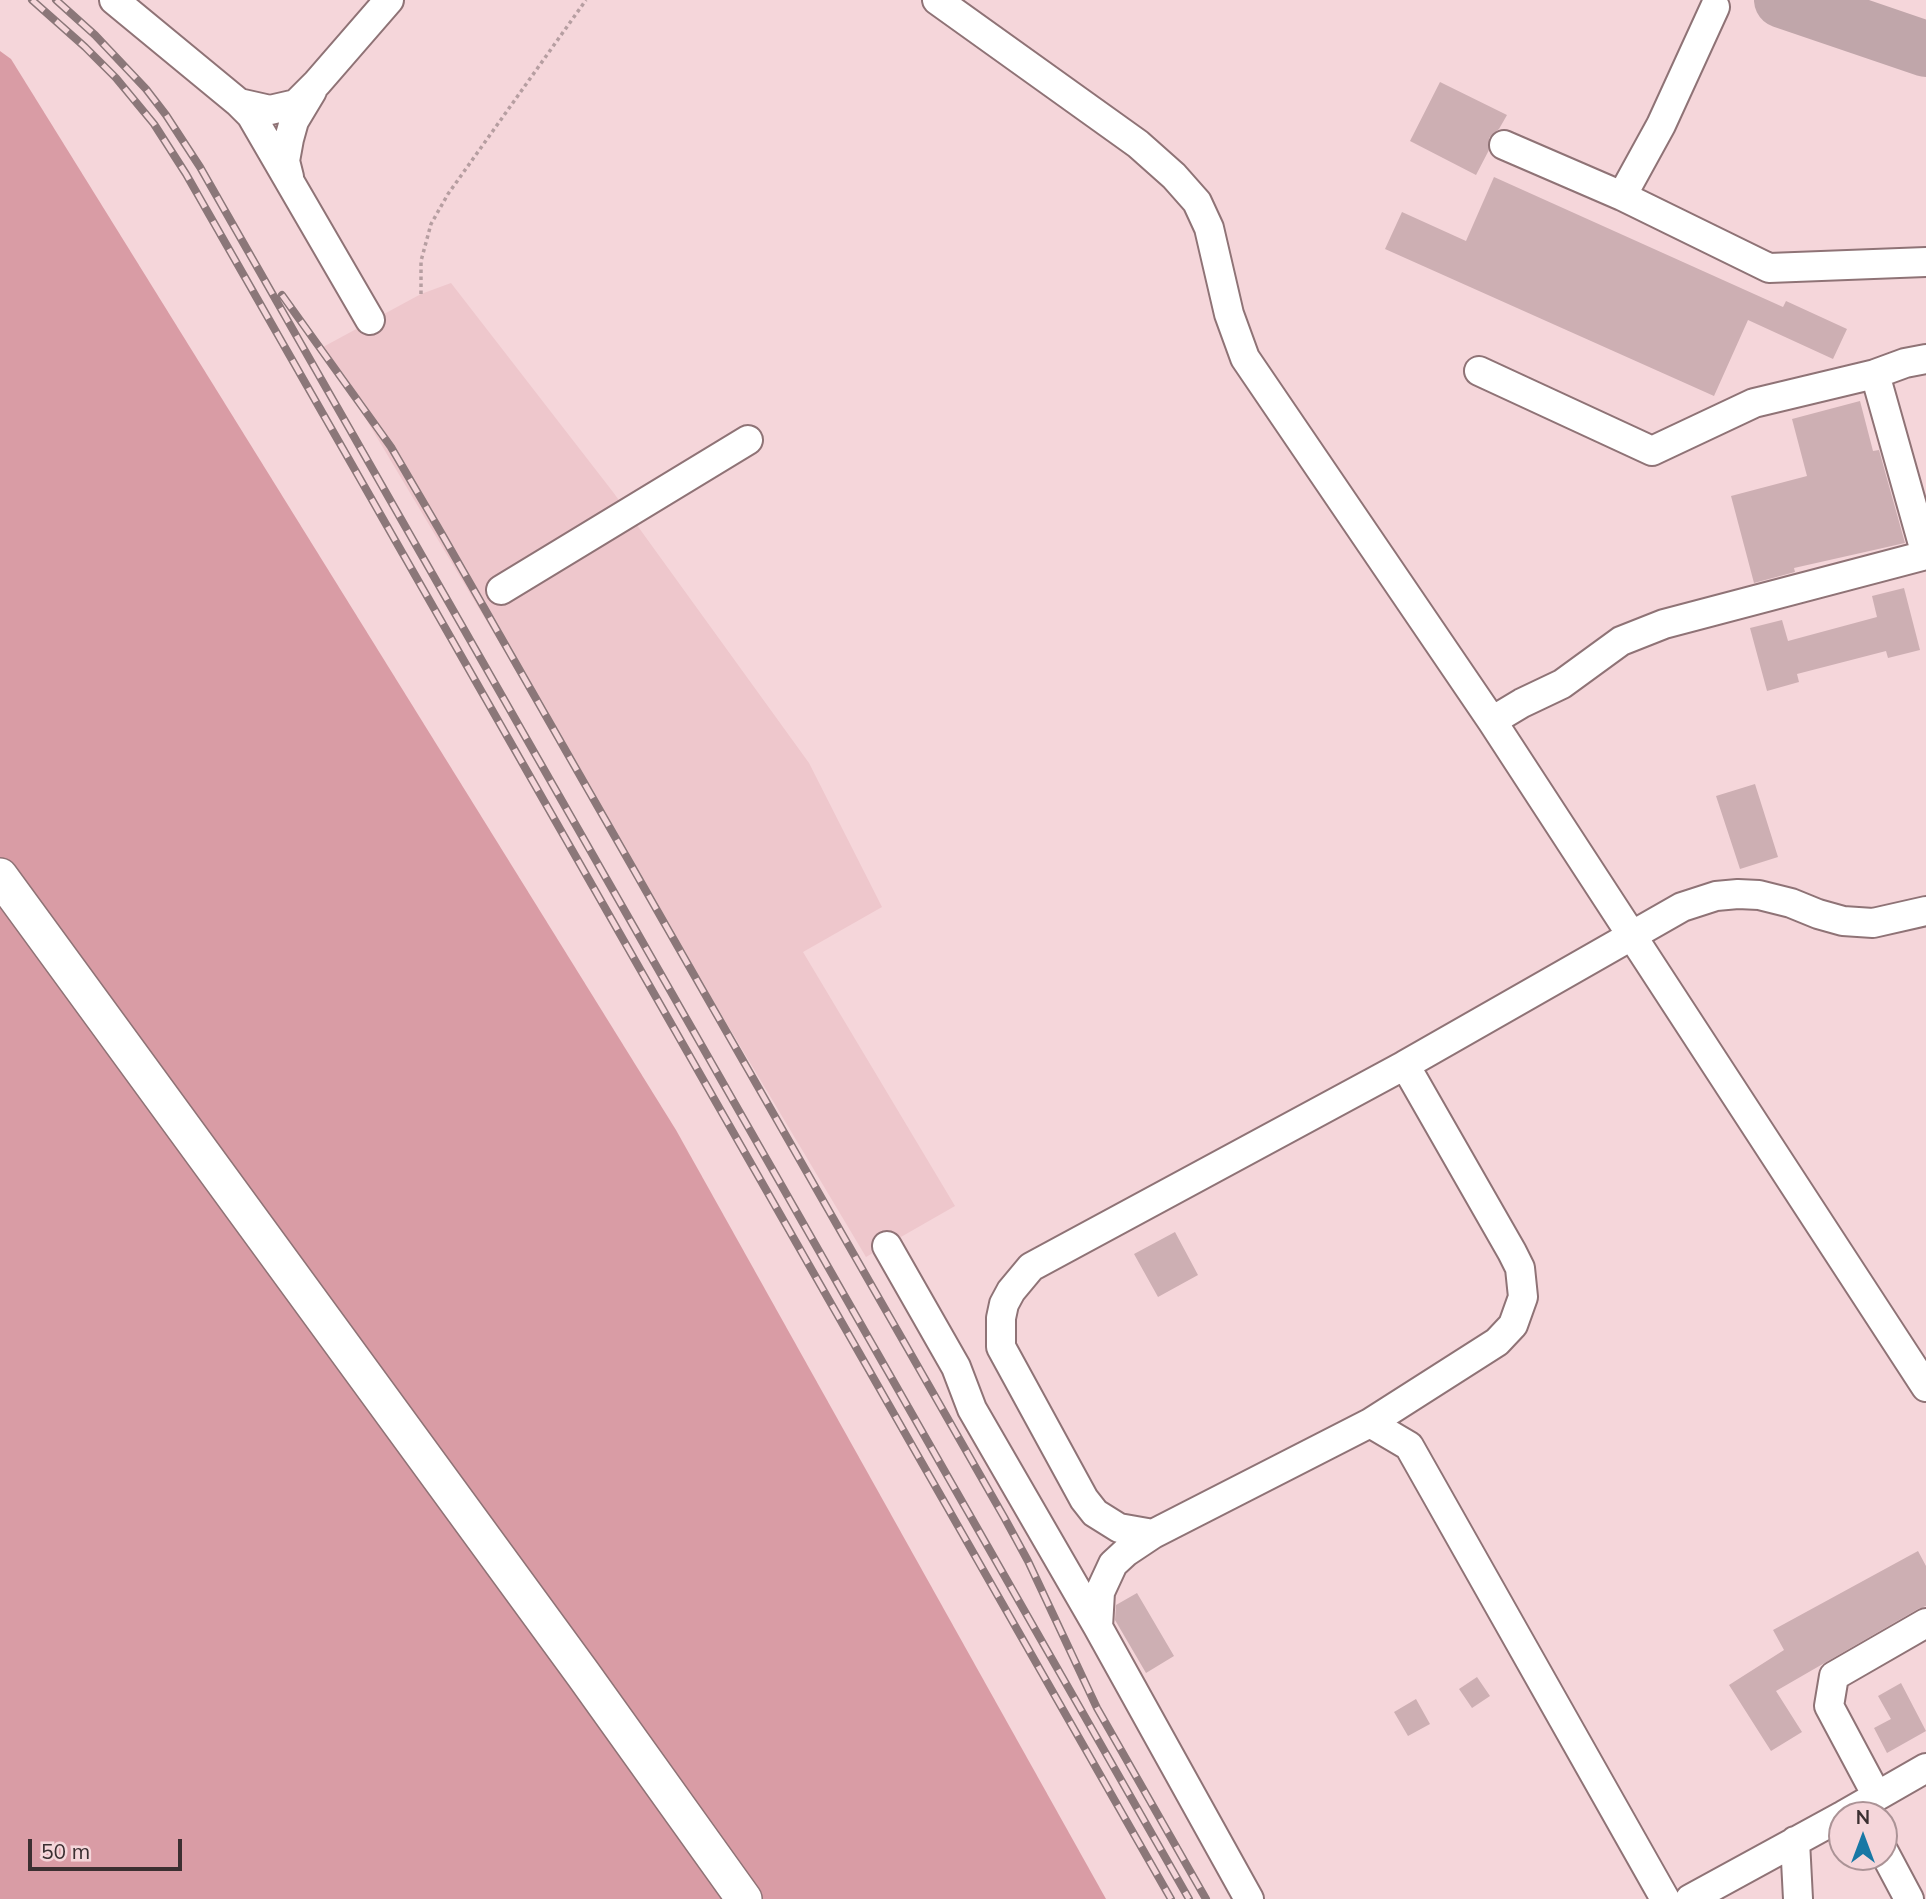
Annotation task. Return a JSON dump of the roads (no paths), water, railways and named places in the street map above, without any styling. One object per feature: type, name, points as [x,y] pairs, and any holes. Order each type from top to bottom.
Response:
[{"type":"main road","points":[[0,876],[583,1674],[744,1899]]},
{"type":"lane","points":[[114,0],[251,115],[370,320]]},
{"type":"lane","points":[[239,103],[270,110],[296,104],[389,0]]},
{"type":"lane","points":[[937,0],[1138,144],[1174,176],[1197,202],[1209,229],[1229,314],[1245,358],[1492,721],[1926,1387]]},
{"type":"lane","points":[[1622,196],[1661,125],[1715,7]]},
{"type":"lane","points":[[290,182],[285,161],[289,139],[294,121],[317,83]]},
{"type":"lane","points":[[1504,145],[1622,196],[1769,268],[1926,262]]},
{"type":"lane","points":[[1479,371],[1652,452],[1754,403],[1926,359]]},
{"type":"lane","points":[[1492,721],[1562,684],[1621,641],[1653,628],[1926,555],[1875,374]]},
{"type":"lane","points":[[502,590],[748,440]]},
{"type":"lane","points":[[1153,1534],[1119,1528],[1095,1513],[1084,1499],[1001,1347],[1004,1304],[1031,1267],[1405,1065],[1682,907],[1708,898],[1738,894],[1780,900],[1843,921],[1873,923],[1926,912]]},
{"type":"lane","points":[[1098,1627],[1100,1592],[1113,1564],[1126,1552],[1153,1534],[1370,1423],[1497,1342],[1513,1325],[1523,1297],[1520,1268],[1405,1065]]},
{"type":"lane","points":[[887,1246],[956,1367],[972,1409],[1098,1627],[1249,1899]]},
{"type":"lane","points":[[1370,1423],[1409,1446],[1665,1899]]},
{"type":"lane","points":[[1855,1801],[1829,1706],[1835,1676],[1926,1623]]},
{"type":"lane","points":[[1872,1801],[1926,1768]]},
{"type":"lane","points":[[1690,1899],[1828,1824]]},
{"type":"lane","points":[[1795,1841],[1798,1899]]},
{"type":"lane","points":[[1894,1871],[1909,1899]]},
{"type":"railway","points":[[32,0],[116,78],[154,124],[186,174],[1171,1899]]},
{"type":"railway","points":[[56,0],[95,35],[146,89],[200,167],[1189,1899]]},
{"type":"railway","points":[[282,295],[391,447],[443,536],[1004,1517],[1028,1561],[1097,1708],[1206,1899]]}]
